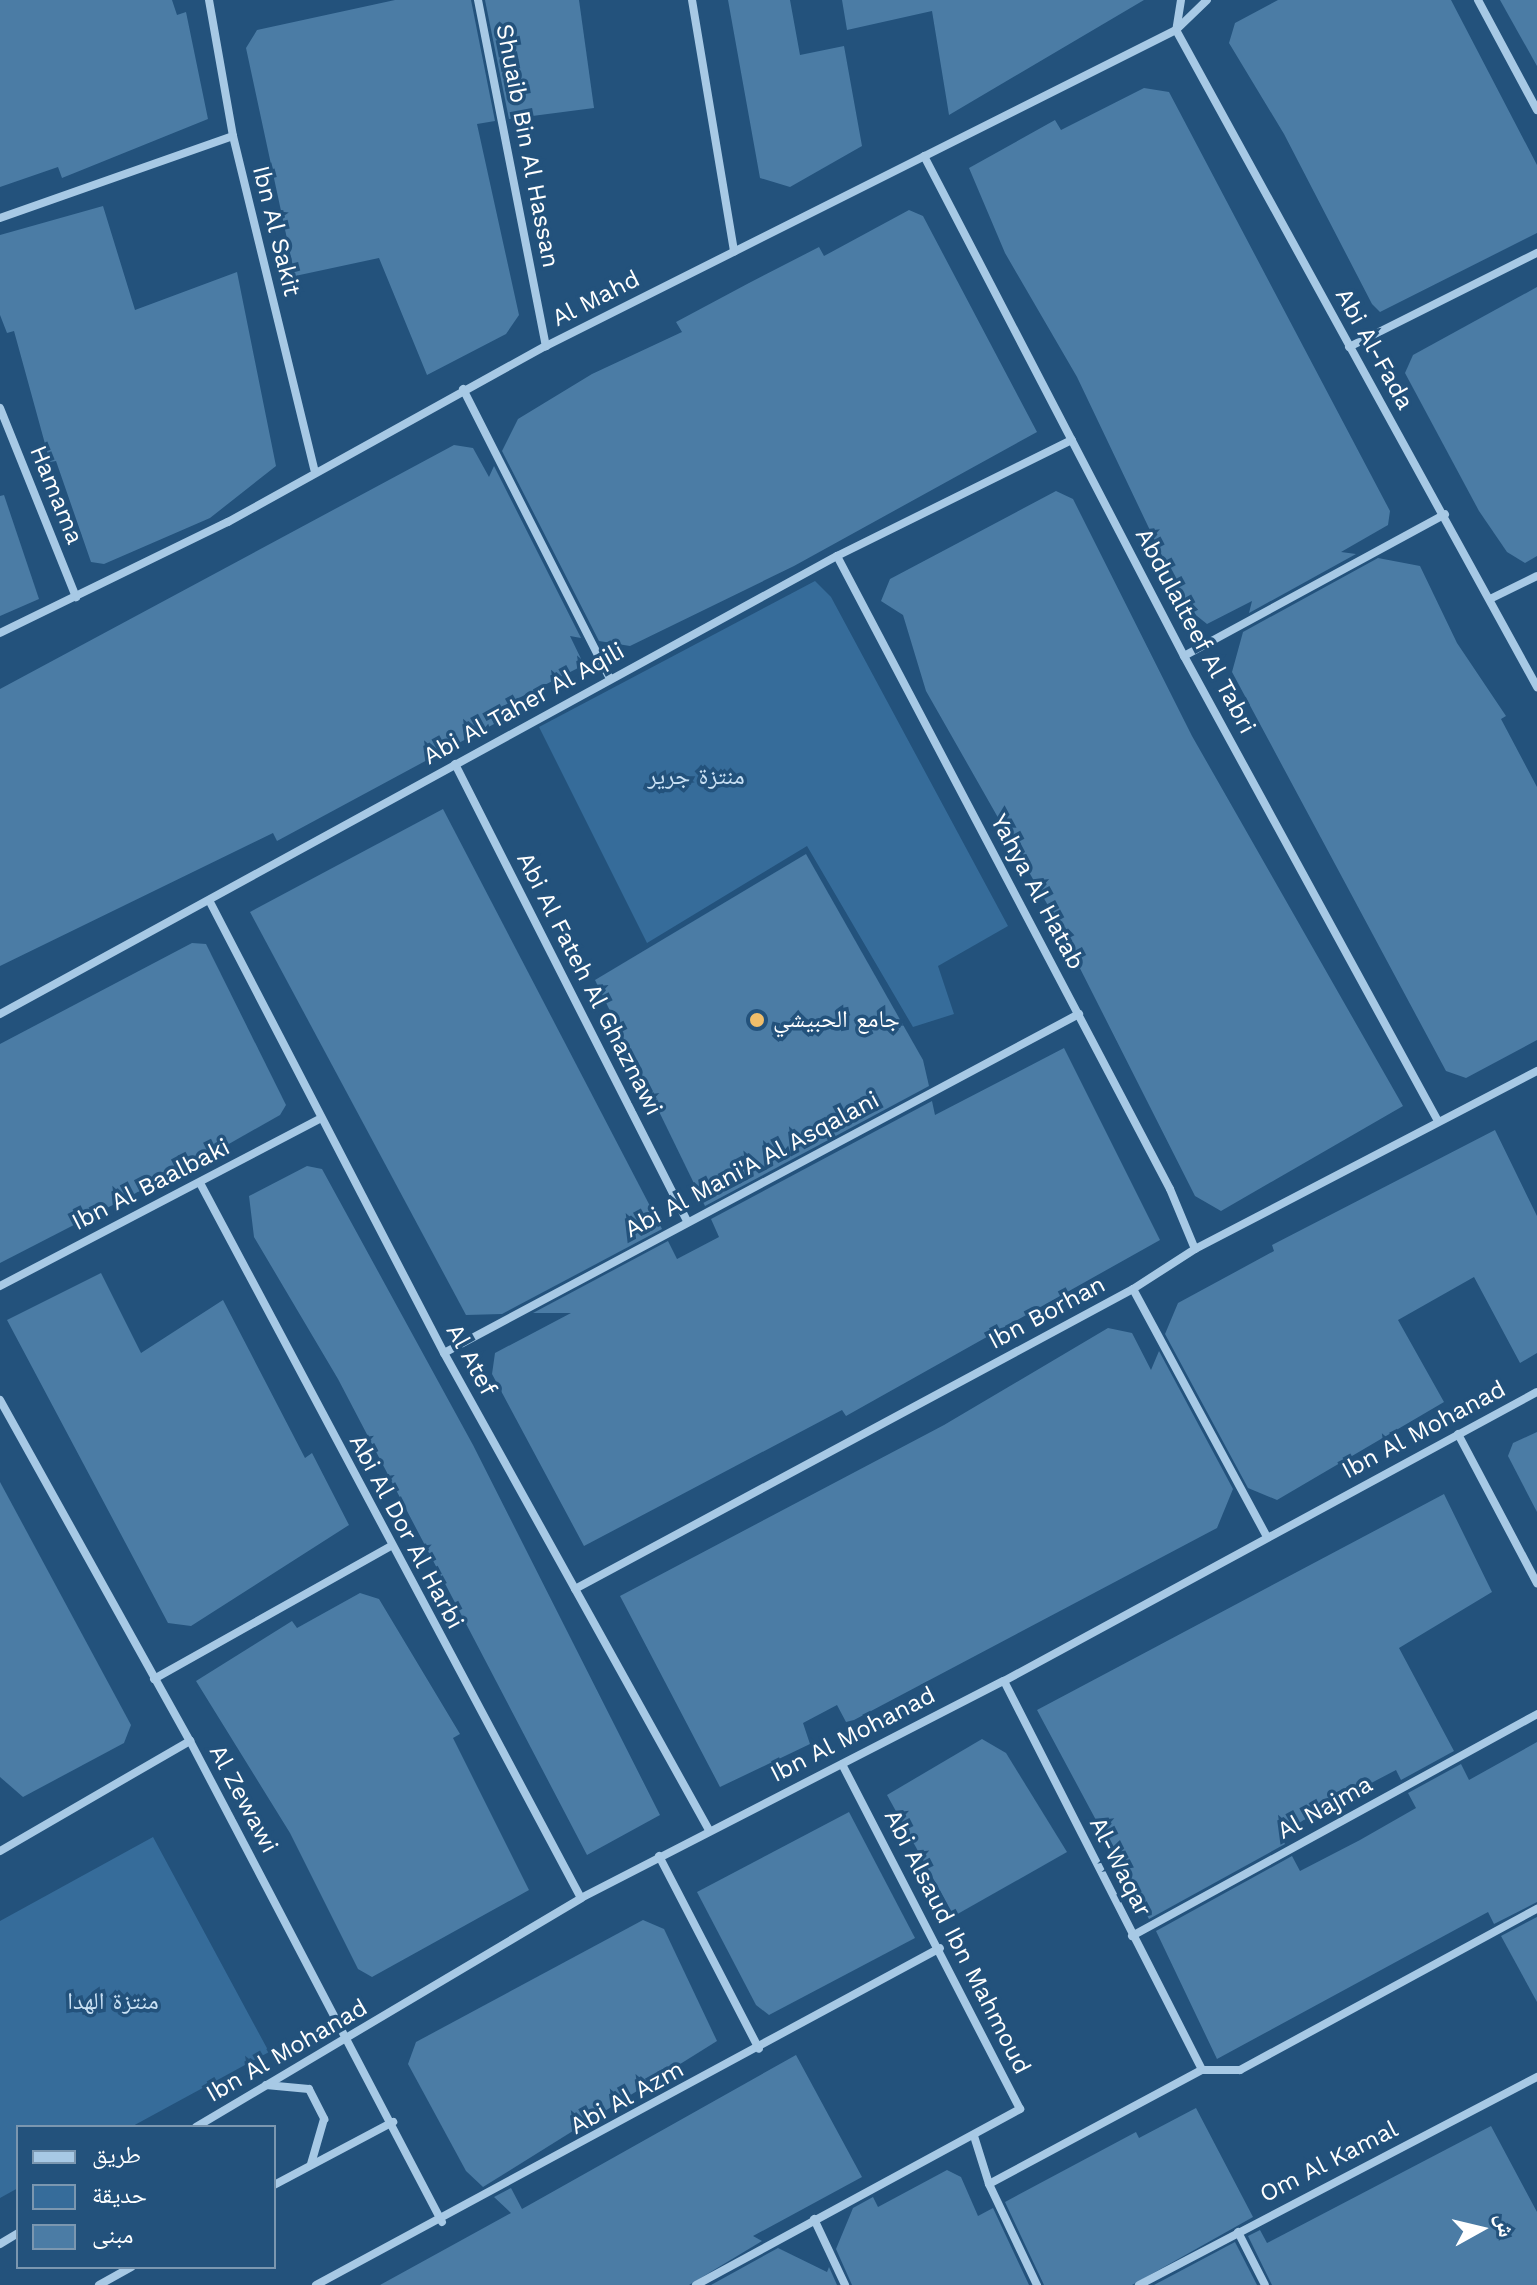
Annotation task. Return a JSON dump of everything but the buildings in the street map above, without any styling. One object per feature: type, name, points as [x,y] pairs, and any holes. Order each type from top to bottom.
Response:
[{"type":"street","name":"Ibn Al Sakit","points":[[209,0],[233,136],[314,469]]},
{"type":"street","name":"Shuaib Bin Al Hassan","points":[[478,0],[546,346]]},
{"type":"street","points":[[692,0],[734,252]]},
{"type":"street","points":[[1176,30],[1181,0]]},
{"type":"street","name":"Al Mahd","points":[[0,633],[228,522],[314,469],[546,346],[1176,30],[1207,0]]},
{"type":"street","points":[[1478,0],[1537,110]]},
{"type":"street","name":"Abi Al-Fada","points":[[1176,30],[1349,347],[1445,514],[1537,687]]},
{"type":"street","points":[[0,218],[233,136]]},
{"type":"street","name":"Abdulalteef Al Tabri","points":[[924,156],[1184,656],[1438,1121]]},
{"type":"street","points":[[1349,347],[1537,253]]},
{"type":"street","points":[[463,389],[610,679]]},
{"type":"street","name":"Hamama","points":[[0,408],[76,597]]},
{"type":"street","name":"Abi Al Taher Al Aqili","points":[[0,1014],[210,902],[455,764],[837,556],[1072,440]]},
{"type":"street","points":[[1184,656],[1445,514]]},
{"type":"street","name":"Yahya Al Hatab","points":[[837,556],[1079,1014],[1195,1249]]},
{"type":"street","points":[[1490,599],[1537,576]]},
{"type":"street","name":"Abi Al Fateh Al Ghaznawi","points":[[455,764],[687,1221]]},
{"type":"street","name":"Al Atef","points":[[210,902],[319,1119],[444,1353],[709,1830]]},
{"type":"street","name":"Abi Al Mani'A Al Asqalani","points":[[444,1353],[1079,1014]]},
{"type":"street","name":"Ibn Borhan","points":[[575,1589],[1133,1289],[1195,1249],[1537,1071]]},
{"type":"street","name":"Ibn Al Baalbaki","points":[[0,1286],[319,1119]]},
{"type":"street","name":"Abi Al Dor Al Harbi","points":[[200,1183],[389,1547],[581,1898]]},
{"type":"street","points":[[1133,1289],[1267,1537]]},
{"type":"street","name":"Ibn Al Mohanad","points":[[199,2125],[347,2040],[581,1898],[1004,1681],[1537,1392]]},
{"type":"street","name":"Al Zewawi","points":[[0,1400],[190,1741],[393,2122],[442,2222]]},
{"type":"street","points":[[1458,1434],[1537,1583]]},
{"type":"street","points":[[154,1679],[389,1547]]},
{"type":"street","name":"Al-Waqar","points":[[1004,1681],[1202,2070]]},
{"type":"street","name":"Al Najma","points":[[1132,1936],[1537,1714]]},
{"type":"street","points":[[0,1838],[3,1850],[190,1741]]},
{"type":"street","name":"Abi Alsaud Ibn Mahmoud","points":[[696,2285],[1020,2109],[940,1948],[842,1764]]},
{"type":"street","points":[[659,1856],[759,2049]]},
{"type":"street","points":[[989,2184],[1202,2070],[1240,2070],[1537,1909]]},
{"type":"street","name":"Abi Al Azm","points":[[316,2285],[442,2222],[940,1948]]},
{"type":"street","name":"Om Al Kamal","points":[[1139,2285],[1537,2077]]},
{"type":"street","points":[[266,2085],[309,2089],[324,2119],[311,2164]]},
{"type":"street","points":[[276,2184],[393,2122]]},
{"type":"street","points":[[974,2136],[989,2184],[1037,2285]]},
{"type":"street","points":[[814,2219],[845,2285]]},
{"type":"street","points":[[1238,2232],[1265,2285]]},
{"type":"street","points":[[99,2285],[127,2269]]},
{"type":"green space","name":"منتزة جرير","points":[[815,581],[831,597],[1008,926],[938,966],[954,1014],[913,1027],[807,846],[647,943],[539,727]]},
{"type":"green space","name":"منتزة الهدا","points":[[153,1837],[269,2052],[135,2125],[16,2125],[16,2189],[0,2198],[0,1921]]},
{"type":"place","name":"جامع الحبيشي","points":[[757,1020]]}]
